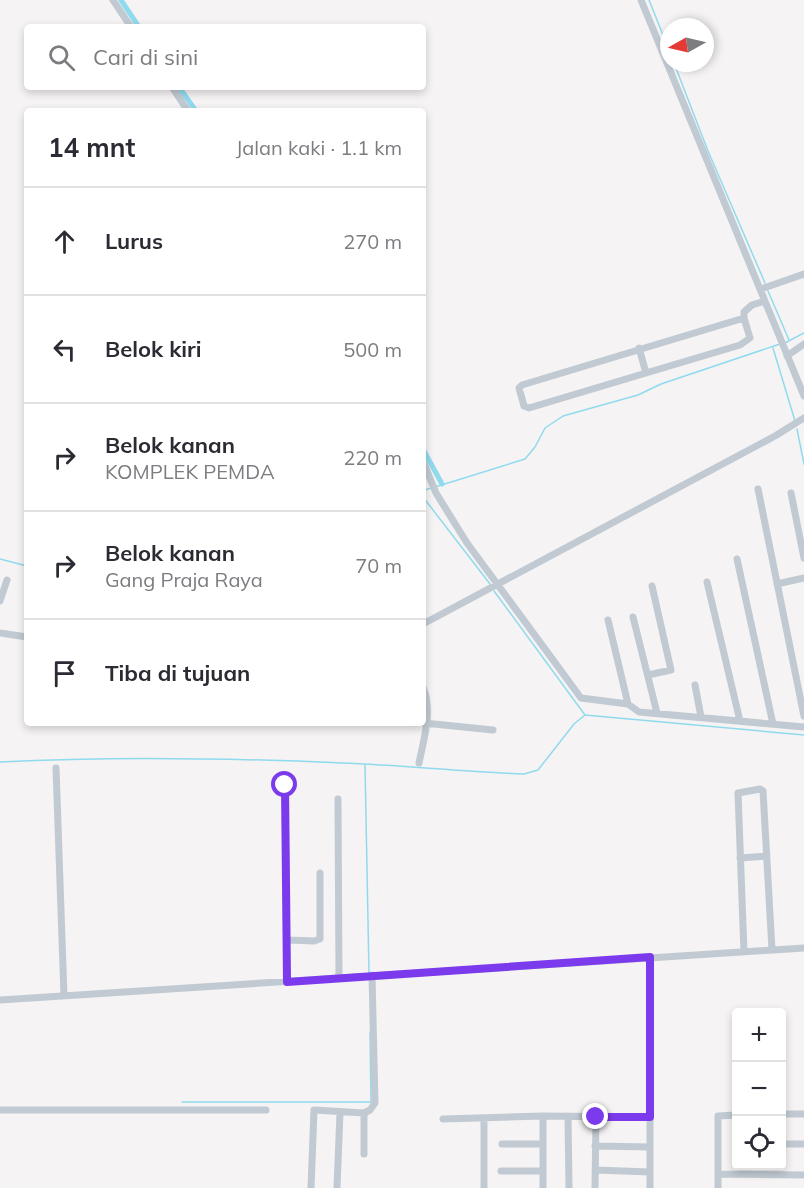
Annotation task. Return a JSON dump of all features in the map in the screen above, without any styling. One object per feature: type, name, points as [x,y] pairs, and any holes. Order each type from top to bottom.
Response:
[{"type":"street","points":[[113,0],[129,24]]},
{"type":"street","points":[[641,0],[804,396]]},
{"type":"street","points":[[174,90],[186,108]]},
{"type":"street","points":[[761,289],[804,274]]},
{"type":"street","points":[[744,318],[519,386],[524,406],[529,408],[746,342],[750,338],[744,312],[765,301]]},
{"type":"street","points":[[786,354],[804,344]]},
{"type":"street","points":[[639,348],[646,373]]},
{"type":"street","points":[[426,622],[775,436],[804,418]]},
{"type":"street","points":[[426,468],[436,493],[493,586],[580,697],[628,704],[639,712],[804,727]]},
{"type":"street","points":[[758,489],[804,716]]},
{"type":"street","points":[[791,493],[804,558]]},
{"type":"street","points":[[737,559],[773,724]]},
{"type":"street","points":[[777,584],[804,578]]},
{"type":"street","points":[[0,601],[7,580]]},
{"type":"street","points":[[707,582],[740,721]]},
{"type":"street","points":[[648,675],[671,670],[652,586]]},
{"type":"street","points":[[633,617],[657,713]]},
{"type":"street","points":[[608,620],[628,704]]},
{"type":"street","points":[[0,633],[24,637]]},
{"type":"street","points":[[695,685],[700,717]]},
{"type":"street","points":[[426,696],[428,702],[426,716]]},
{"type":"street","points":[[426,723],[493,730]]},
{"type":"street","points":[[419,763],[425,726]]},
{"type":"street","points":[[56,768],[64,996]]},
{"type":"street","points":[[285,785],[287,982]]},
{"type":"street","points":[[744,951],[738,793],[760,789],[763,791],[772,950]]},
{"type":"street","points":[[338,799],[339,978]]},
{"type":"street","points":[[740,858],[767,856]]},
{"type":"street","points":[[288,940],[315,941],[320,939],[320,873]]},
{"type":"street","points":[[0,1000],[804,948]]},
{"type":"street","points":[[650,957],[650,1188]]},
{"type":"street","points":[[311,1188],[314,1110],[364,1113],[370,1110],[375,1103],[370,975]]},
{"type":"street","points":[[0,1110],[266,1110]]},
{"type":"street","points":[[337,1188],[340,1112]]},
{"type":"street","points":[[364,1113],[364,1154]]},
{"type":"street","points":[[786,1114],[804,1114]]},
{"type":"street","points":[[718,1188],[718,1116],[732,1115]]},
{"type":"street","points":[[443,1119],[543,1116],[650,1117]]},
{"type":"street","points":[[543,1116],[543,1188]]},
{"type":"street","points":[[568,1116],[569,1188]]},
{"type":"street","points":[[595,1188],[596,1117]]},
{"type":"street","points":[[484,1119],[484,1188]]},
{"type":"street","points":[[502,1144],[543,1144]]},
{"type":"street","points":[[786,1144],[804,1144]]},
{"type":"street","points":[[595,1146],[650,1147]]},
{"type":"street","points":[[595,1170],[650,1172]]},
{"type":"street","points":[[501,1171],[543,1171]]},
{"type":"street","points":[[718,1174],[804,1175]]},
{"type":"waterway","points":[[121,0],[137,24]]},
{"type":"waterway","points":[[649,0],[660,28]]},
{"type":"waterway","points":[[677,72],[708,151],[765,283]]},
{"type":"waterway","points":[[181,90],[194,108]]},
{"type":"waterway","points":[[768,291],[789,340]]},
{"type":"waterway","points":[[785,343],[804,333]]},
{"type":"waterway","points":[[435,487],[525,459],[535,447],[545,428],[563,416],[638,395],[661,384],[780,344]]},
{"type":"waterway","points":[[773,348],[795,421]]},
{"type":"waterway","points":[[797,429],[804,464]]},
{"type":"waterway","points":[[426,455],[442,484]]},
{"type":"waterway","points":[[426,490],[431,488]]},
{"type":"waterway","points":[[426,501],[490,584]]},
{"type":"waterway","points":[[0,559],[24,565]]},
{"type":"waterway","points":[[494,591],[585,715],[804,735]]},
{"type":"waterway","points":[[0,762],[128,758],[214,759],[365,764],[524,774],[538,770],[574,724],[585,715]]},
{"type":"waterway","points":[[365,765],[369,973]]},
{"type":"waterway","points":[[182,1102],[371,1102],[370,1032]]},
{"type":"route","points":[[285,785],[287,982],[650,957],[650,1117],[596,1117]]}]
